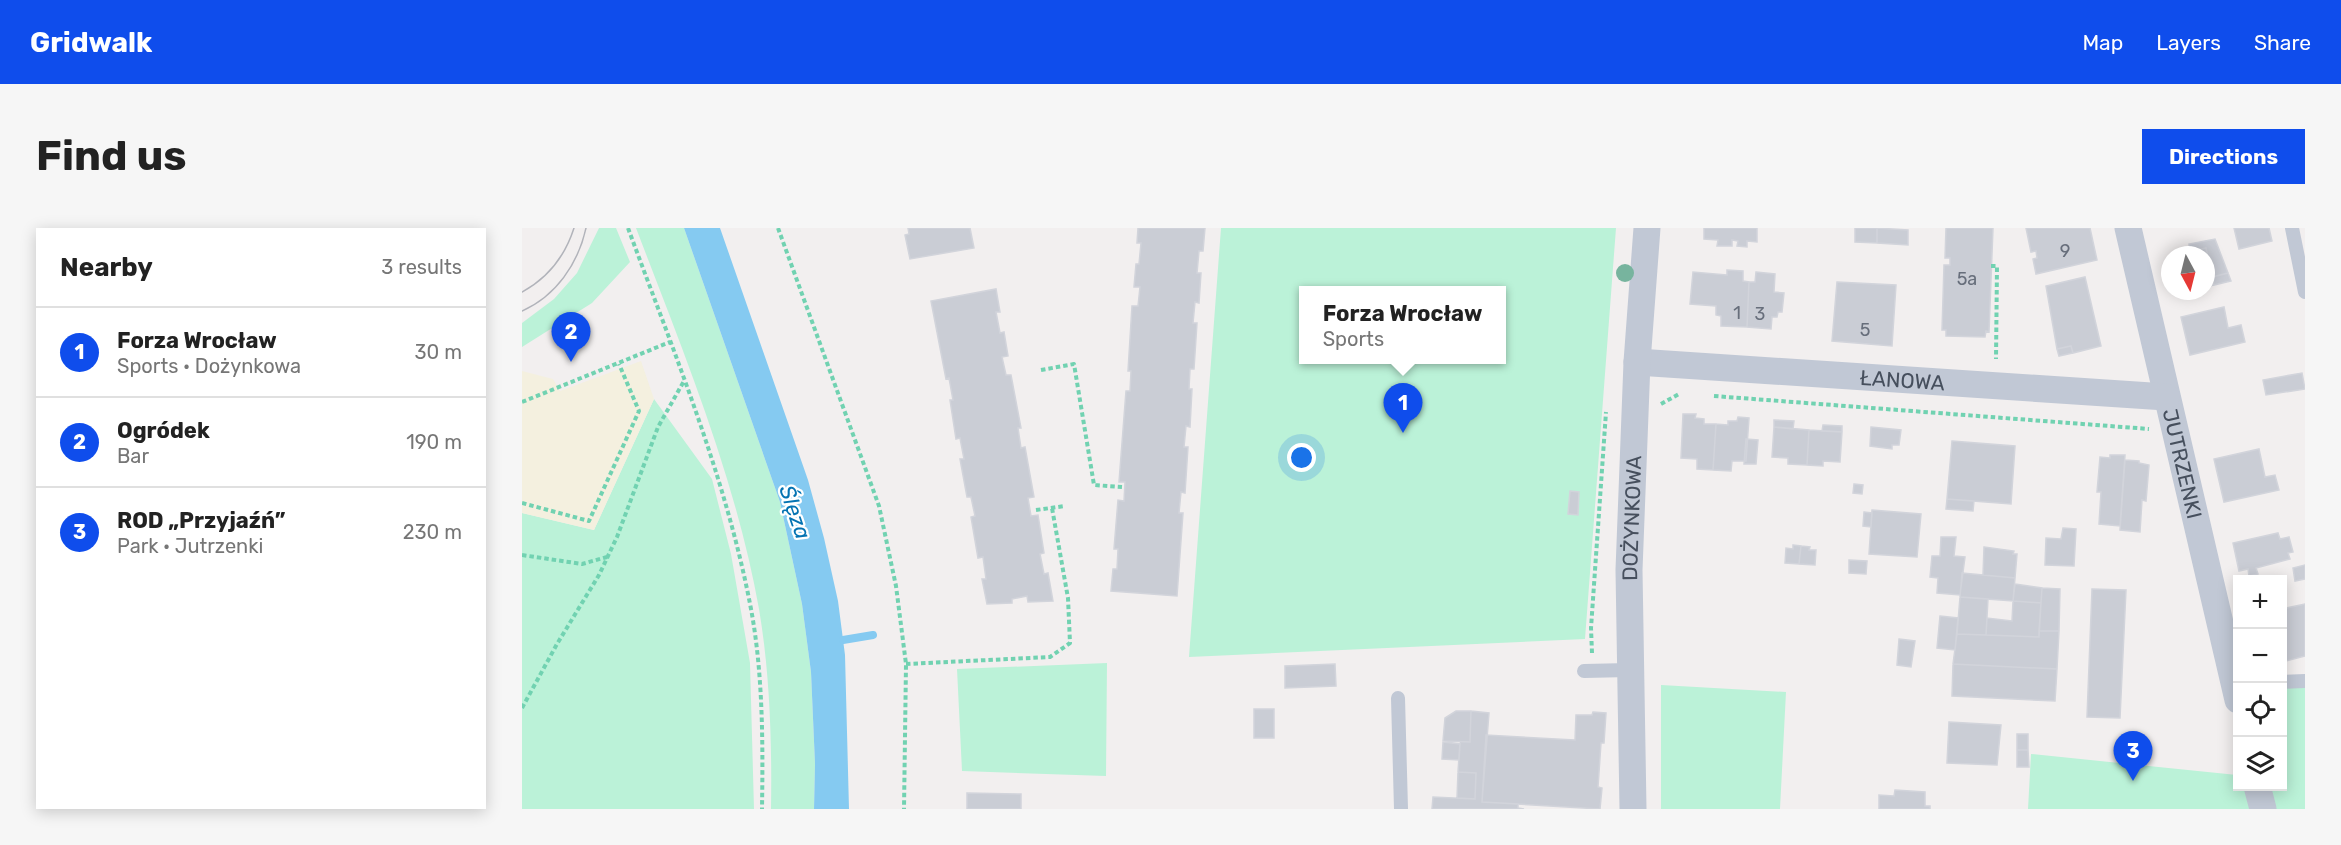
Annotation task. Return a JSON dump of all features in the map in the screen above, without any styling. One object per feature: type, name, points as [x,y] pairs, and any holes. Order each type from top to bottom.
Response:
[{"type":"street","name":"DOŻYNKOWA","points":[[1633,809],[1629,570],[1637,362],[1647,228]]},
{"type":"street","name":"JUTRZENKI","points":[[2128,228],[2234,683]]},
{"type":"street","name":"ŁANOWA","points":[[1637,362],[2166,397]]},
{"type":"street","points":[[2259,791],[2263,809]]},
{"type":"lane","points":[[2292,228],[2305,292]]},
{"type":"lane","points":[[1584,671],[1629,670]]},
{"type":"lane","points":[[2287,682],[2305,681]]},
{"type":"lane","points":[[1398,698],[1401,809]]},
{"type":"path","points":[[628,228],[710,450],[740,558],[752,612],[758,663],[762,809]]},
{"type":"path","points":[[778,228],[879,506],[896,586],[906,664],[904,809]]},
{"type":"path","points":[[1991,266],[1997,266],[1996,370]]},
{"type":"path","points":[[522,402],[670,342]]},
{"type":"path","points":[[522,503],[589,520],[639,411],[619,364]]},
{"type":"path","points":[[1041,370],[1074,364],[1095,485],[1122,487]]},
{"type":"path","points":[[522,708],[608,557],[658,427],[684,381]]},
{"type":"path","points":[[1656,404],[1664,405],[1677,394],[1689,394]]},
{"type":"path","points":[[1712,396],[2150,429]]},
{"type":"path","points":[[1036,510],[1065,506]]},
{"type":"path","points":[[906,664],[1050,657],[1070,643],[1068,598],[1052,508]]},
{"type":"path","points":[[522,555],[582,564],[608,557]]},
{"type":"green space","points":[[599,228],[616,228],[630,262],[592,303],[522,347],[522,323],[554,299],[577,273]]},
{"type":"green space","points":[[636,228],[684,228],[780,502],[802,604],[811,672],[815,764],[814,809],[771,809],[768,683],[763,634],[749,560],[737,512],[706,416]]},
{"type":"green space","points":[[1221,228],[1616,228],[1585,639],[1189,657]]},
{"type":"green space","points":[[654,399],[712,479],[731,554],[750,663],[754,809],[522,809],[522,513],[594,530]]},
{"type":"green space","points":[[1107,663],[1106,776],[962,771],[957,669]]},
{"type":"green space","points":[[1661,685],[1786,692],[1780,809],[1661,809]]},
{"type":"green space","points":[[2305,687],[2305,809],[2272,809],[2268,791],[2287,791],[2287,688]]},
{"type":"green space","points":[[2031,754],[2233,775],[2233,791],[2246,791],[2251,809],[2028,809]]},
{"type":"sand","points":[[641,361],[654,399],[594,530],[522,513],[522,371],[553,379],[560,391]]},
{"type":"water","name":"Ślęza","points":[[684,228],[720,228],[808,480],[838,601],[845,655],[849,809],[814,809],[815,764],[811,672],[802,604],[780,502]]},
{"type":"building","points":[[908,228],[970,228],[974,248],[910,259],[905,235],[909,234]]},
{"type":"building","points":[[1138,228],[1205,228],[1203,251],[1199,251],[1197,273],[1201,273],[1199,303],[1195,302],[1193,323],[1197,323],[1194,369],[1190,369],[1189,389],[1192,389],[1190,427],[1186,426],[1184,447],[1188,447],[1185,493],[1181,492],[1179,513],[1183,513],[1177,596],[1111,591],[1113,569],[1117,569],[1118,549],[1114,549],[1118,500],[1124,501],[1125,482],[1119,482],[1126,391],[1130,391],[1131,371],[1128,371],[1132,306],[1138,306],[1140,287],[1134,287],[1141,243],[1137,243]]},
{"type":"building","points":[[1704,228],[1757,228],[1757,242],[1747,241],[1747,247],[1737,246],[1738,241],[1732,240],[1732,246],[1717,246],[1718,240],[1704,239]]},
{"type":"building","points":[[1855,228],[1877,228],[1877,243],[1855,242]]},
{"type":"building","points":[[1877,228],[1908,230],[1908,245],[1877,243]]},
{"type":"building","points":[[1946,228],[1993,228],[1989,332],[1986,331],[1985,337],[1946,336],[1946,330],[1942,330],[1944,265],[1950,265],[1950,258],[1945,258]]},
{"type":"building","points":[[2026,228],[2090,228],[2097,260],[2036,274],[2033,259],[2037,258],[2036,251],[2031,252]]},
{"type":"building","points":[[2234,228],[2269,228],[2272,241],[2239,249]]},
{"type":"building","points":[[2215,239],[2228,273],[2215,276],[2215,246],[2189,246],[2189,244]]},
{"type":"building","points":[[1727,270],[1743,271],[1743,281],[1749,282],[1747,327],[1721,326],[1721,316],[1716,315],[1716,306],[1690,304],[1693,272],[1727,275]]},
{"type":"building","points":[[1756,272],[1775,274],[1774,292],[1784,293],[1782,312],[1778,312],[1777,317],[1772,317],[1771,329],[1747,327],[1749,282],[1755,282]]},
{"type":"building","points":[[2228,273],[2231,281],[2215,285],[2215,276]]},
{"type":"building","points":[[2085,277],[2101,346],[2073,353],[2071,346],[2057,349],[2046,286]]},
{"type":"building","points":[[1837,282],[1896,285],[1892,346],[1832,341]]},
{"type":"building","points":[[996,289],[1000,312],[996,312],[1000,333],[1004,332],[1008,356],[1002,357],[1006,375],[1011,375],[1021,428],[1018,428],[1021,448],[1025,447],[1034,497],[1028,498],[1031,516],[1038,515],[1044,553],[1040,554],[1044,574],[1048,573],[1053,601],[1028,602],[1027,596],[1012,599],[1012,603],[987,604],[982,579],[986,579],[983,557],[978,558],[971,517],[975,516],[971,497],[967,497],[960,459],[964,459],[960,438],[956,439],[950,400],[953,400],[949,378],[946,379],[931,301]]},
{"type":"building","points":[[2224,307],[2228,328],[2241,325],[2245,342],[2190,355],[2181,317]]},
{"type":"building","points":[[2071,346],[2073,353],[2059,356],[2057,349]]},
{"type":"building","points":[[2302,373],[2305,389],[2266,395],[2263,380]]},
{"type":"building","points":[[1683,414],[1696,414],[1695,418],[1704,419],[1704,424],[1716,424],[1713,470],[1697,469],[1697,459],[1681,458]]},
{"type":"building","points":[[1738,417],[1749,418],[1746,461],[1732,461],[1731,471],[1713,470],[1716,424],[1728,425],[1728,421],[1737,421]]},
{"type":"building","points":[[1774,420],[1794,421],[1793,429],[1774,427]]},
{"type":"building","points":[[1823,425],[1842,426],[1842,432],[1822,431]]},
{"type":"building","points":[[1774,427],[1809,430],[1807,465],[1788,464],[1788,458],[1772,457]]},
{"type":"building","points":[[1871,427],[1901,430],[1899,445],[1892,445],[1892,449],[1870,446]]},
{"type":"building","points":[[1809,430],[1842,432],[1840,462],[1823,461],[1823,466],[1807,465]]},
{"type":"building","points":[[1746,439],[1758,440],[1756,464],[1744,464]]},
{"type":"building","points":[[1952,441],[2015,446],[2011,504],[1947,499]]},
{"type":"building","points":[[2259,449],[2265,477],[2275,475],[2279,490],[2224,502],[2214,459]]},
{"type":"building","points":[[2110,455],[2125,455],[2120,526],[2099,524],[2101,492],[2097,492],[2100,457],[2110,458]]},
{"type":"building","points":[[2125,460],[2139,461],[2139,463],[2149,465],[2146,501],[2142,500],[2140,532],[2120,530]]},
{"type":"building","points":[[1854,484],[1863,485],[1862,494],[1853,493]]},
{"type":"building","points":[[1570,491],[1579,492],[1578,515],[1568,514]]},
{"type":"building","points":[[1947,499],[1974,501],[1973,511],[1946,509]]},
{"type":"building","points":[[1872,510],[1921,514],[1917,557],[1869,554]]},
{"type":"building","points":[[1864,512],[1872,513],[1871,527],[1863,526]]},
{"type":"building","points":[[2063,528],[2076,529],[2074,566],[2045,565],[2046,538],[2061,539]]},
{"type":"building","points":[[2278,533],[2280,539],[2289,537],[2293,552],[2288,553],[2290,559],[2256,568],[2258,574],[2249,575],[2248,569],[2239,571],[2233,543]]},
{"type":"building","points":[[1941,537],[1956,537],[1954,556],[1965,557],[1960,595],[1937,593],[1938,578],[1930,577],[1932,556],[1940,556]]},
{"type":"building","points":[[1793,545],[1801,546],[1799,564],[1785,563],[1786,548],[1793,549]]},
{"type":"building","points":[[1801,546],[1810,547],[1809,550],[1816,550],[1815,565],[1799,564]]},
{"type":"building","points":[[1984,547],[2014,551],[2013,554],[2017,554],[2015,578],[1983,575]]},
{"type":"building","points":[[1849,560],[1867,561],[1866,574],[1849,573]]},
{"type":"building","points":[[2305,565],[2305,579],[2295,581],[2293,568]]},
{"type":"building","points":[[1962,573],[2015,578],[2013,601],[1960,597]]},
{"type":"building","points":[[2015,584],[2042,588],[2041,603],[2013,601]]},
{"type":"building","points":[[2042,588],[2060,589],[2059,631],[2039,631]]},
{"type":"building","points":[[2092,589],[2126,590],[2120,718],[2087,717]]},
{"type":"building","points":[[1960,597],[1988,599],[1986,635],[1957,634]]},
{"type":"building","points":[[2013,601],[2041,603],[2039,637],[1986,635],[1987,618],[2012,621]]},
{"type":"building","points":[[2305,604],[2305,656],[2287,661],[2287,629],[2287,608]]},
{"type":"building","points":[[1940,616],[1958,618],[1955,650],[1937,648]]},
{"type":"building","points":[[2039,631],[2059,631],[2057,669],[1953,664],[1957,634],[2039,637]]},
{"type":"building","points":[[1899,639],[1915,641],[1911,667],[1897,665]]},
{"type":"building","points":[[1335,664],[1336,686],[1285,688],[1285,666]]},
{"type":"building","points":[[1953,664],[2057,669],[2055,701],[1952,696]]},
{"type":"building","points":[[1254,709],[1274,709],[1274,738],[1254,738]]},
{"type":"building","points":[[1456,711],[1471,711],[1470,742],[1443,741],[1445,718]]},
{"type":"building","points":[[1471,711],[1489,713],[1482,802],[1518,804],[1518,808],[1524,809],[1432,809],[1433,797],[1475,799],[1476,773],[1458,772],[1460,742],[1470,742]]},
{"type":"building","points":[[1593,712],[1606,713],[1598,787],[1602,788],[1600,809],[1482,802],[1486,735],[1575,740],[1576,715],[1592,715]]},
{"type":"building","points":[[1949,722],[2001,725],[1997,765],[1947,763]]},
{"type":"building","points":[[2017,734],[2028,734],[2028,750],[2017,750]]},
{"type":"building","points":[[1443,742],[1460,744],[1459,760],[1442,759]]},
{"type":"building","points":[[2017,750],[2028,750],[2029,767],[2017,767]]},
{"type":"building","points":[[1458,772],[1476,773],[1475,799],[1457,798]]},
{"type":"building","points":[[1895,790],[1925,792],[1925,806],[1930,806],[1930,809],[1879,809],[1879,795],[1894,796]]},
{"type":"building","points":[[967,793],[1021,794],[1021,809],[967,809]]},
{"type":"waterway","points":[[843,640],[873,635]]},
{"type":"tram line","points":[[522,292],[548,273],[566,248],[574,228]]},
{"type":"tram line","points":[[522,311],[545,297],[564,277],[577,254],[586,228]]},
{"type":"place","name":"Ogródek","points":[[571,362]]},
{"type":"place","name":"Forza Wrocław","points":[[1403,433]]},
{"type":"place","name":"ROD „Przyjaźń”","points":[[2133,781]]}]
